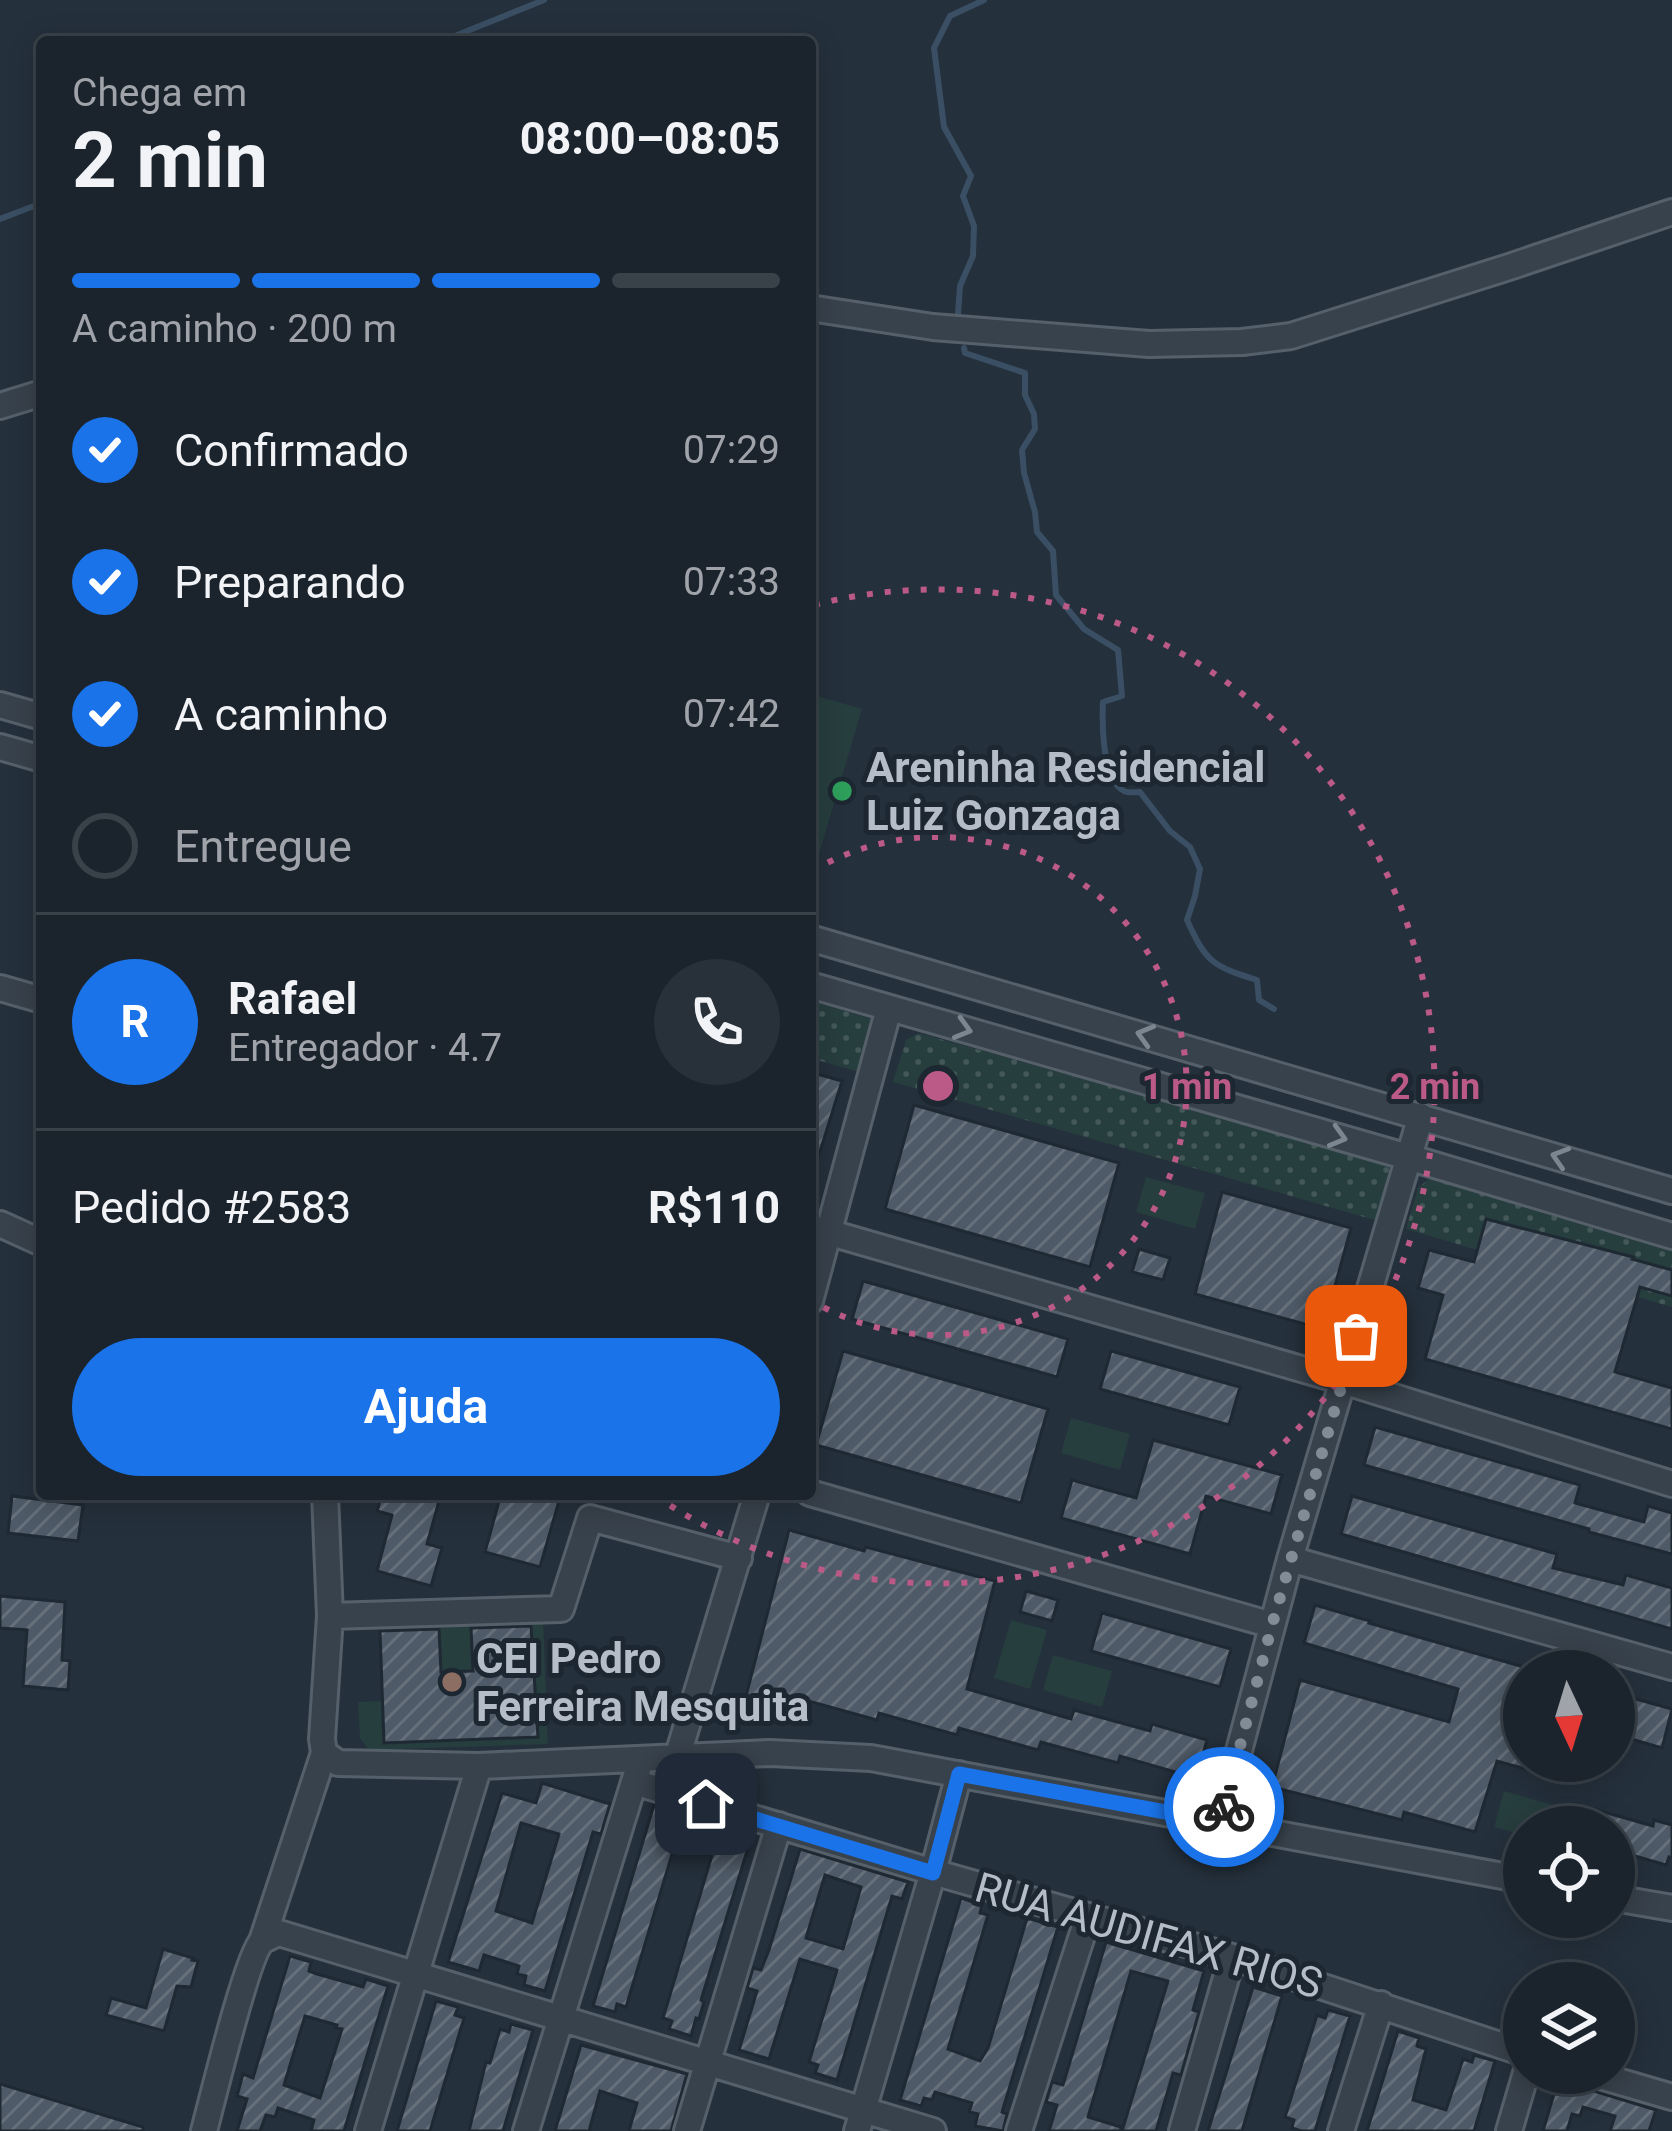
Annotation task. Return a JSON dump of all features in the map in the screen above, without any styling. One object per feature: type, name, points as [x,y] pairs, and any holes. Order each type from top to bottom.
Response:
[{"type":"street","points":[[816,309],[933,327],[1149,344],[1270,340],[1672,212]]},
{"type":"street","points":[[0,406],[36,395]]},
{"type":"street","points":[[0,705],[36,715]]},
{"type":"street","points":[[0,747],[36,758]]},
{"type":"street","points":[[816,940],[1672,1191]]},
{"type":"street","points":[[0,988],[36,998]]},
{"type":"street","points":[[816,988],[1672,1237]]},
{"type":"street","points":[[889,1008],[819,1230],[1342,1381],[1672,1484]]},
{"type":"street","points":[[1220,1822],[1290,1559],[1420,1116]]},
{"type":"street","points":[[0,1224],[36,1240]]},
{"type":"street","points":[[816,1495],[1272,1625]]},
{"type":"street","points":[[204,2131],[248,1975],[324,1754],[329,1616],[325,1500]]},
{"type":"street","points":[[676,1758],[755,1500]]},
{"type":"street","points":[[329,1616],[561,1609],[590,1518],[739,1558]]},
{"type":"street","points":[[1290,1559],[1672,1667]]},
{"type":"street","points":[[324,1754],[349,1765],[638,1771],[676,1758],[770,1753],[871,1758],[1503,1876]]},
{"type":"street","points":[[368,2131],[479,1766]]},
{"type":"street","points":[[526,2131],[638,1771]]},
{"type":"street","name":"RUA AUDIFAX RIOS","points":[[638,1771],[778,1826],[1232,1957],[1503,2047]]},
{"type":"street","points":[[860,2120],[959,1774]]},
{"type":"street","points":[[687,2131],[778,1826]]},
{"type":"street","points":[[1635,1902],[1672,1908]]},
{"type":"street","points":[[1019,2131],[1088,1917]]},
{"type":"street","points":[[262,1941],[279,1933],[707,2062],[860,2120],[933,2131]]},
{"type":"street","points":[[1182,2131],[1232,1957]]},
{"type":"street","points":[[1341,2131],[1381,2004]]},
{"type":"street","points":[[1635,2086],[1672,2097]]},
{"type":"street","points":[[1509,2131],[1520,2094]]},
{"type":"green space","points":[[816,696],[862,709],[816,864]]},
{"type":"green space","points":[[816,1003],[872,1019],[877,1030],[867,1074],[816,1060]]},
{"type":"green space","points":[[918,1033],[1388,1162],[1391,1175],[1378,1221],[893,1082],[906,1040]]},
{"type":"green space","points":[[1146,1177],[1205,1193],[1195,1229],[1136,1212]]},
{"type":"green space","points":[[1431,1177],[1672,1249],[1672,1307],[1406,1229],[1418,1188]]},
{"type":"green space","points":[[1071,1418],[1130,1434],[1120,1470],[1061,1453]]},
{"type":"green space","points":[[543,1620],[548,1744],[369,1750],[360,1738],[358,1702],[383,1701],[385,1744],[445,1741],[443,1698],[474,1697],[476,1740],[537,1737],[531,1624],[471,1626],[473,1671],[441,1672],[439,1628],[380,1629],[380,1625]]},
{"type":"green space","points":[[1011,1620],[1047,1630],[1030,1689],[994,1678]]},
{"type":"green space","points":[[1053,1655],[1112,1671],[1102,1707],[1043,1690]]},
{"type":"green space","points":[[1504,1791],[1556,1806],[1503,1806],[1503,1829],[1494,1827]]},
{"type":"building","points":[[816,1074],[842,1081],[816,1165]]},
{"type":"building","points":[[914,1105],[1119,1163],[1090,1267],[885,1209]]},
{"type":"building","points":[[1222,1192],[1351,1228],[1323,1329],[1195,1294]]},
{"type":"building","points":[[1486,1219],[1672,1270],[1672,1296],[1640,1287],[1615,1372],[1672,1388],[1672,1429],[1425,1359],[1443,1295],[1418,1288],[1429,1250],[1474,1262]]},
{"type":"building","points":[[1139,1249],[1170,1258],[1163,1280],[1132,1272]]},
{"type":"building","points":[[863,1281],[1068,1339],[1057,1377],[852,1319]]},
{"type":"building","points":[[843,1351],[1048,1409],[1021,1503],[816,1445]]},
{"type":"building","points":[[1111,1351],[1240,1387],[1229,1425],[1100,1389]]},
{"type":"building","points":[[1375,1427],[1580,1485],[1575,1503],[1644,1522],[1648,1506],[1672,1513],[1672,1554],[1364,1465]]},
{"type":"building","points":[[1153,1440],[1282,1475],[1271,1514],[1206,1496],[1190,1554],[1061,1518],[1072,1480],[1136,1498]]},
{"type":"building","points":[[12,1496],[83,1505],[78,1541],[8,1533]]},
{"type":"building","points":[[1352,1496],[1557,1554],[1553,1568],[1623,1585],[1626,1575],[1672,1588],[1672,1629],[1341,1534]]},
{"type":"building","points":[[380,1500],[439,1500],[427,1544],[442,1548],[431,1586],[377,1571],[392,1515],[377,1511]]},
{"type":"building","points":[[499,1500],[559,1500],[540,1567],[485,1552]]},
{"type":"building","points":[[789,1530],[995,1581],[967,1689],[1071,1719],[1074,1710],[1150,1731],[1152,1724],[1207,1740],[1196,1778],[1120,1756],[1118,1763],[1041,1742],[1038,1750],[959,1728],[957,1735],[879,1713],[877,1720],[805,1700],[801,1712],[746,1696]]},
{"type":"building","points":[[1026,1591],[1058,1600],[1052,1621],[1020,1612]]},
{"type":"building","points":[[0,1596],[65,1602],[62,1660],[70,1661],[68,1690],[23,1686],[27,1630],[0,1628]]},
{"type":"building","points":[[1315,1605],[1503,1661],[1503,1763],[1497,1761],[1475,1832],[1404,1812],[1402,1820],[1272,1787],[1300,1680],[1449,1722],[1458,1689],[1304,1643]]},
{"type":"building","points":[[1102,1613],[1231,1649],[1220,1687],[1091,1651]]},
{"type":"building","name":"CEI Pedro Ferreira Mesquita","points":[[531,1626],[538,1737],[384,1743],[380,1631],[439,1629],[441,1672],[473,1671],[471,1628]]},
{"type":"building","points":[[1635,1699],[1672,1709],[1662,1748],[1635,1740]]},
{"type":"building","points":[[542,1783],[610,1804],[601,1834],[593,1832],[545,1991],[524,1985],[526,1976],[517,1974],[519,1966],[484,1955],[479,1971],[448,1962],[502,1793],[536,1803]],"holes":[[[521,1823],[559,1834],[532,1923],[496,1911]]]},
{"type":"building","points":[[654,1805],[752,1835],[691,2036],[669,2029],[672,2021],[663,2018],[716,1842],[679,1831],[626,2007],[617,2004],[615,2012],[593,2006]]},
{"type":"building","points":[[1635,1821],[1672,1825],[1672,1858],[1666,1865],[1635,1856]]},
{"type":"building","points":[[800,1849],[908,1882],[902,1899],[892,1896],[837,2080],[815,2073],[818,2065],[809,2062],[837,1970],[800,1959],[769,2059],[739,2050],[757,1991],[747,1988],[753,1968],[761,1970]],"holes":[[[825,1875],[861,1887],[843,1949],[806,1938]]]},
{"type":"building","points":[[961,1898],[982,1905],[980,1913],[988,1915],[948,2049],[980,2061],[1027,1918],[1058,1927],[1002,2112],[1007,2114],[1003,2131],[975,2126],[978,2114],[969,2112],[972,2103],[935,2092],[921,2106],[900,2100]]},
{"type":"building","points":[[1106,1942],[1204,1971],[1193,2010],[1199,2012],[1181,2075],[1173,2073],[1156,2131],[1122,2131],[1168,1981],[1131,1971],[1088,2117],[1121,2127],[1120,2131],[1049,2131],[1057,2105],[1046,2102],[1052,2082],[1063,2085]]},
{"type":"building","points":[[163,1949],[198,1961],[191,1987],[177,1986],[164,2031],[106,2015],[111,1998],[146,2008]]},
{"type":"building","points":[[290,1956],[311,1962],[309,1971],[317,1974],[363,1987],[366,1979],[388,1986],[344,2131],[311,2131],[314,2120],[278,2108],[275,2117],[266,2115],[260,2131],[237,2131],[247,2099],[237,2096],[243,2074],[253,2078]],"holes":[[[305,2016],[342,2029],[320,2098],[284,2085]]]},
{"type":"building","points":[[1253,1987],[1282,1996],[1242,2131],[1208,2131]]},
{"type":"building","points":[[436,2001],[458,2007],[455,2015],[464,2018],[430,2131],[397,2131]]},
{"type":"building","points":[[1328,2010],[1350,2016],[1315,2131],[1301,2131],[1292,2128],[1294,2120],[1285,2117],[1317,2015],[1325,2018]]},
{"type":"building","points":[[511,2024],[533,2030],[503,2131],[469,2131],[486,2062],[490,2063],[500,2029],[509,2032]]},
{"type":"building","points":[[1398,2031],[1419,2038],[1417,2046],[1426,2049],[1413,2100],[1446,2110],[1463,2059],[1472,2062],[1474,2055],[1495,2061],[1474,2131],[1367,2131]]},
{"type":"building","points":[[581,2045],[687,2074],[671,2131],[629,2131],[637,2103],[600,2091],[589,2131],[555,2131]]},
{"type":"building","points":[[0,2084],[143,2127],[143,2131],[0,2131]]},
{"type":"building","points":[[1554,2094],[1604,2094],[1656,2110],[1649,2131],[1610,2131],[1615,2116],[1583,2107],[1580,2116],[1572,2114],[1567,2131],[1543,2131]]},
{"type":"waterway","points":[[455,36],[544,0]]},
{"type":"waterway","points":[[958,314],[960,286],[973,256],[974,226],[963,196],[971,176],[944,127],[934,48],[950,16],[984,0]]},
{"type":"waterway","points":[[0,219],[36,205]]},
{"type":"waterway","points":[[964,348],[965,353],[1025,373],[1025,395],[1035,429],[1022,450],[1024,473],[1037,532],[1053,551],[1056,595],[1084,629],[1118,650],[1122,696],[1103,702],[1110,772],[1123,791],[1140,792],[1170,831],[1190,847],[1200,869],[1187,920],[1200,945],[1220,966],[1257,980],[1259,1000],[1274,1009]]},
{"type":"way so far","points":[[1224,1807],[1356,1336]]},
{"type":"place","name":"Areninha Residencial Luiz Gonzaga","points":[[842,791]]},
{"type":"place","name":"CEI Pedro Ferreira Mesquita","points":[[452,1682]]},
{"type":"route","points":[[706,1804],[933,1873],[959,1774],[1220,1822],[1224,1807]]}]
